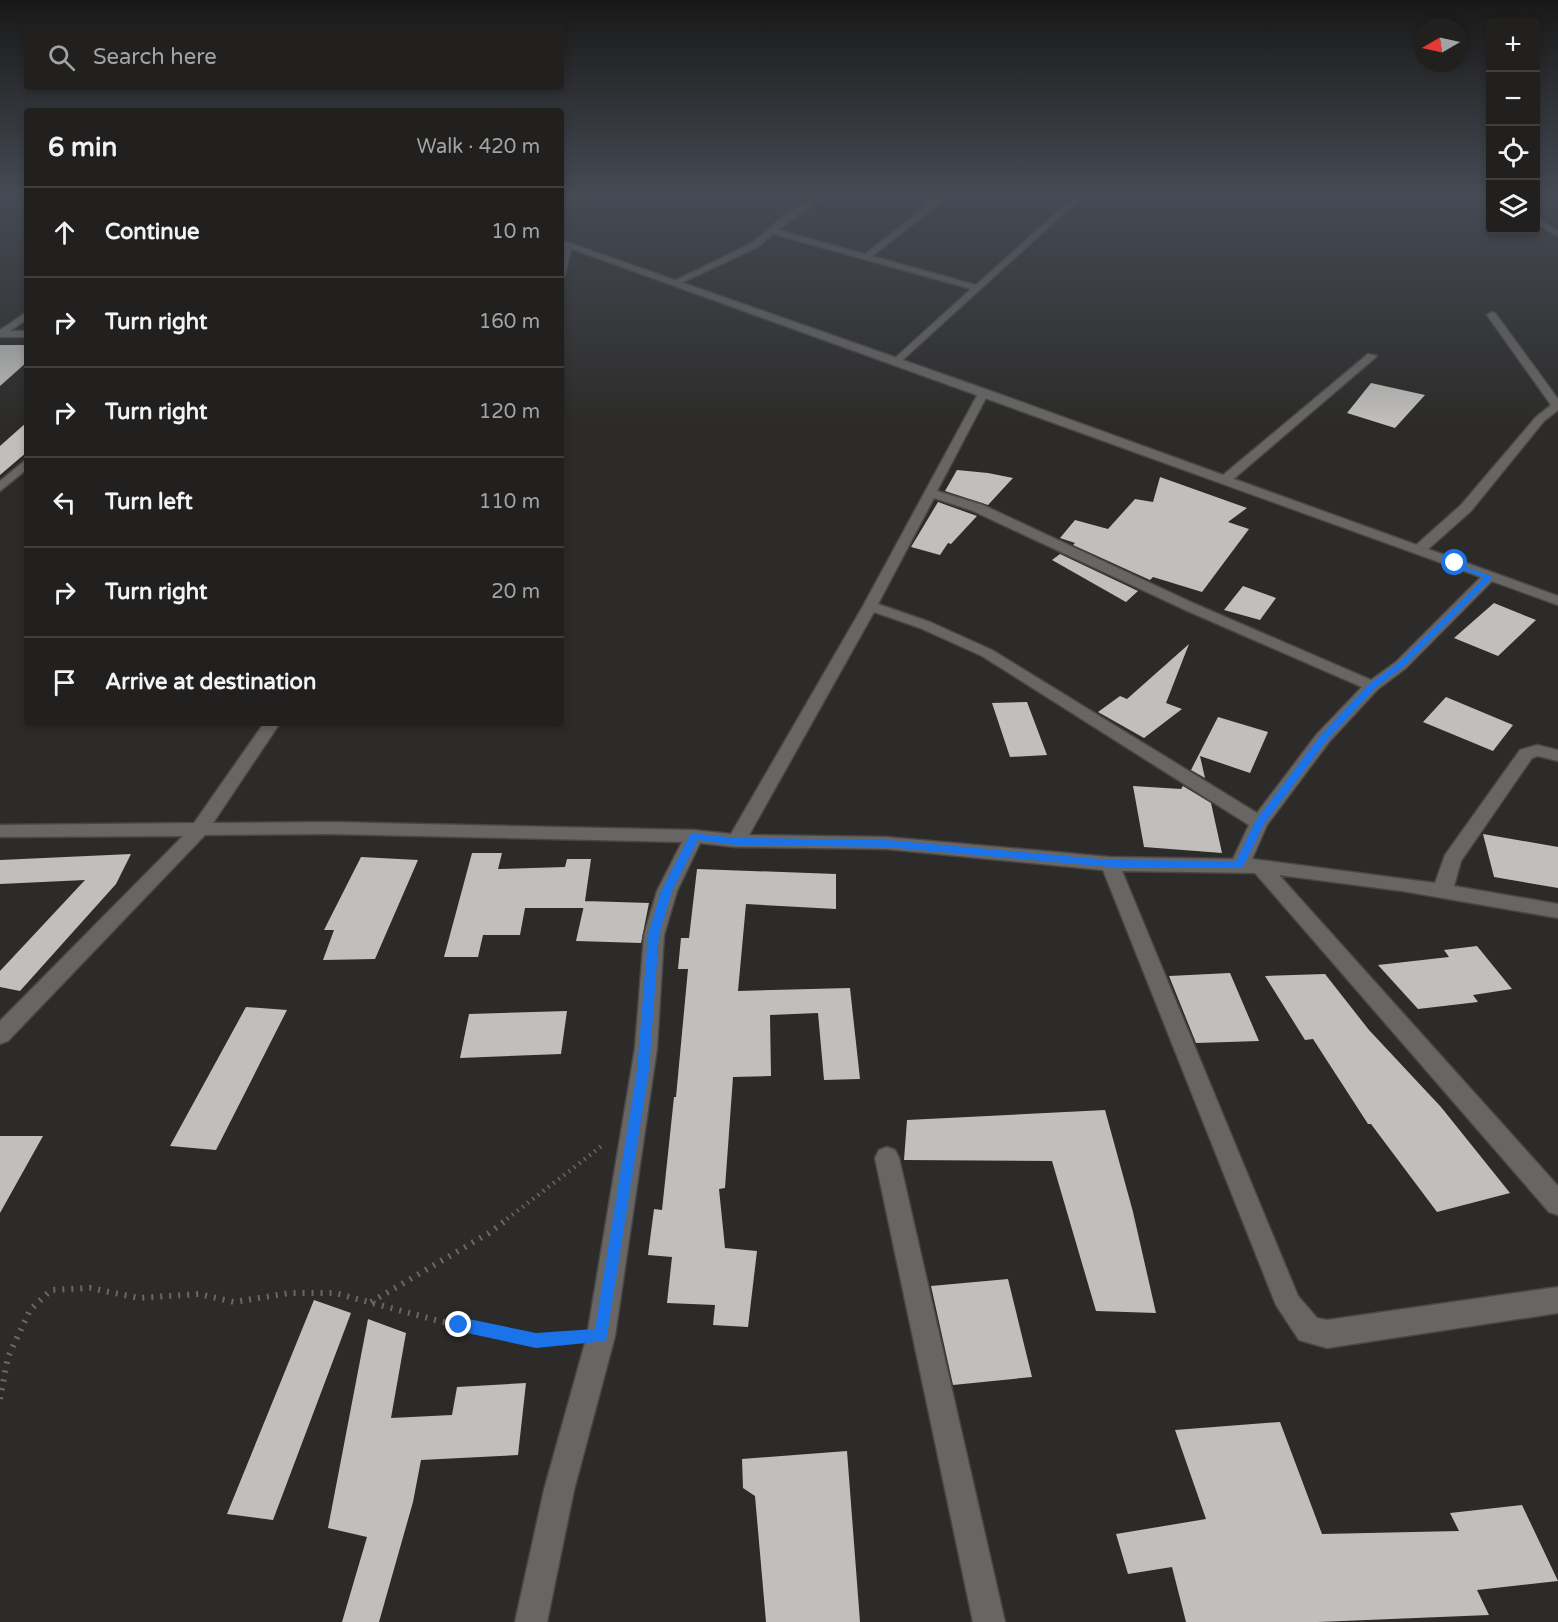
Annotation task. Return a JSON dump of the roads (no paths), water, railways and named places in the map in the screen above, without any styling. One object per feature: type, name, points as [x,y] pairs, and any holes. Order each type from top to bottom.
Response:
[{"type":"street","points":[[646,272],[1420,549],[1558,602]]},
{"type":"street","points":[[676,282],[698,272]]},
{"type":"street","points":[[921,272],[978,288]]},
{"type":"street","points":[[898,362],[996,272]]},
{"type":"street","points":[[1420,549],[1466,508],[1540,419],[1558,405],[1492,315]]},
{"type":"street","points":[[0,334],[24,317]]},
{"type":"street","points":[[0,334],[24,334]]},
{"type":"street","points":[[1226,479],[1372,356]]},
{"type":"street","points":[[736,841],[870,606],[984,392]]},
{"type":"street","points":[[0,487],[24,467]]},
{"type":"street","points":[[930,493],[987,512],[1188,606],[1372,686]]},
{"type":"street","points":[[1250,865],[1259,823],[1323,738],[1372,686],[1401,665],[1489,577]]},
{"type":"street","points":[[870,606],[925,625],[987,653],[1259,823]]},
{"type":"street","points":[[0,1035],[199,830],[270,726]]},
{"type":"street","points":[[1442,892],[1452,860],[1526,753],[1537,750],[1558,756]]},
{"type":"street","points":[[0,831],[330,828],[694,836],[736,841],[886,843],[1110,864],[1250,865],[1371,879],[1558,910]]},
{"type":"street","points":[[531,1622],[559,1490],[601,1336],[638,1113],[646,1048],[654,935],[666,891],[694,836]]},
{"type":"street","points":[[1110,864],[1289,1305],[1309,1330],[1327,1334],[1558,1300]]},
{"type":"street","points":[[1250,865],[1558,1204]]},
{"type":"street","points":[[887,1158],[989,1622]]}]
